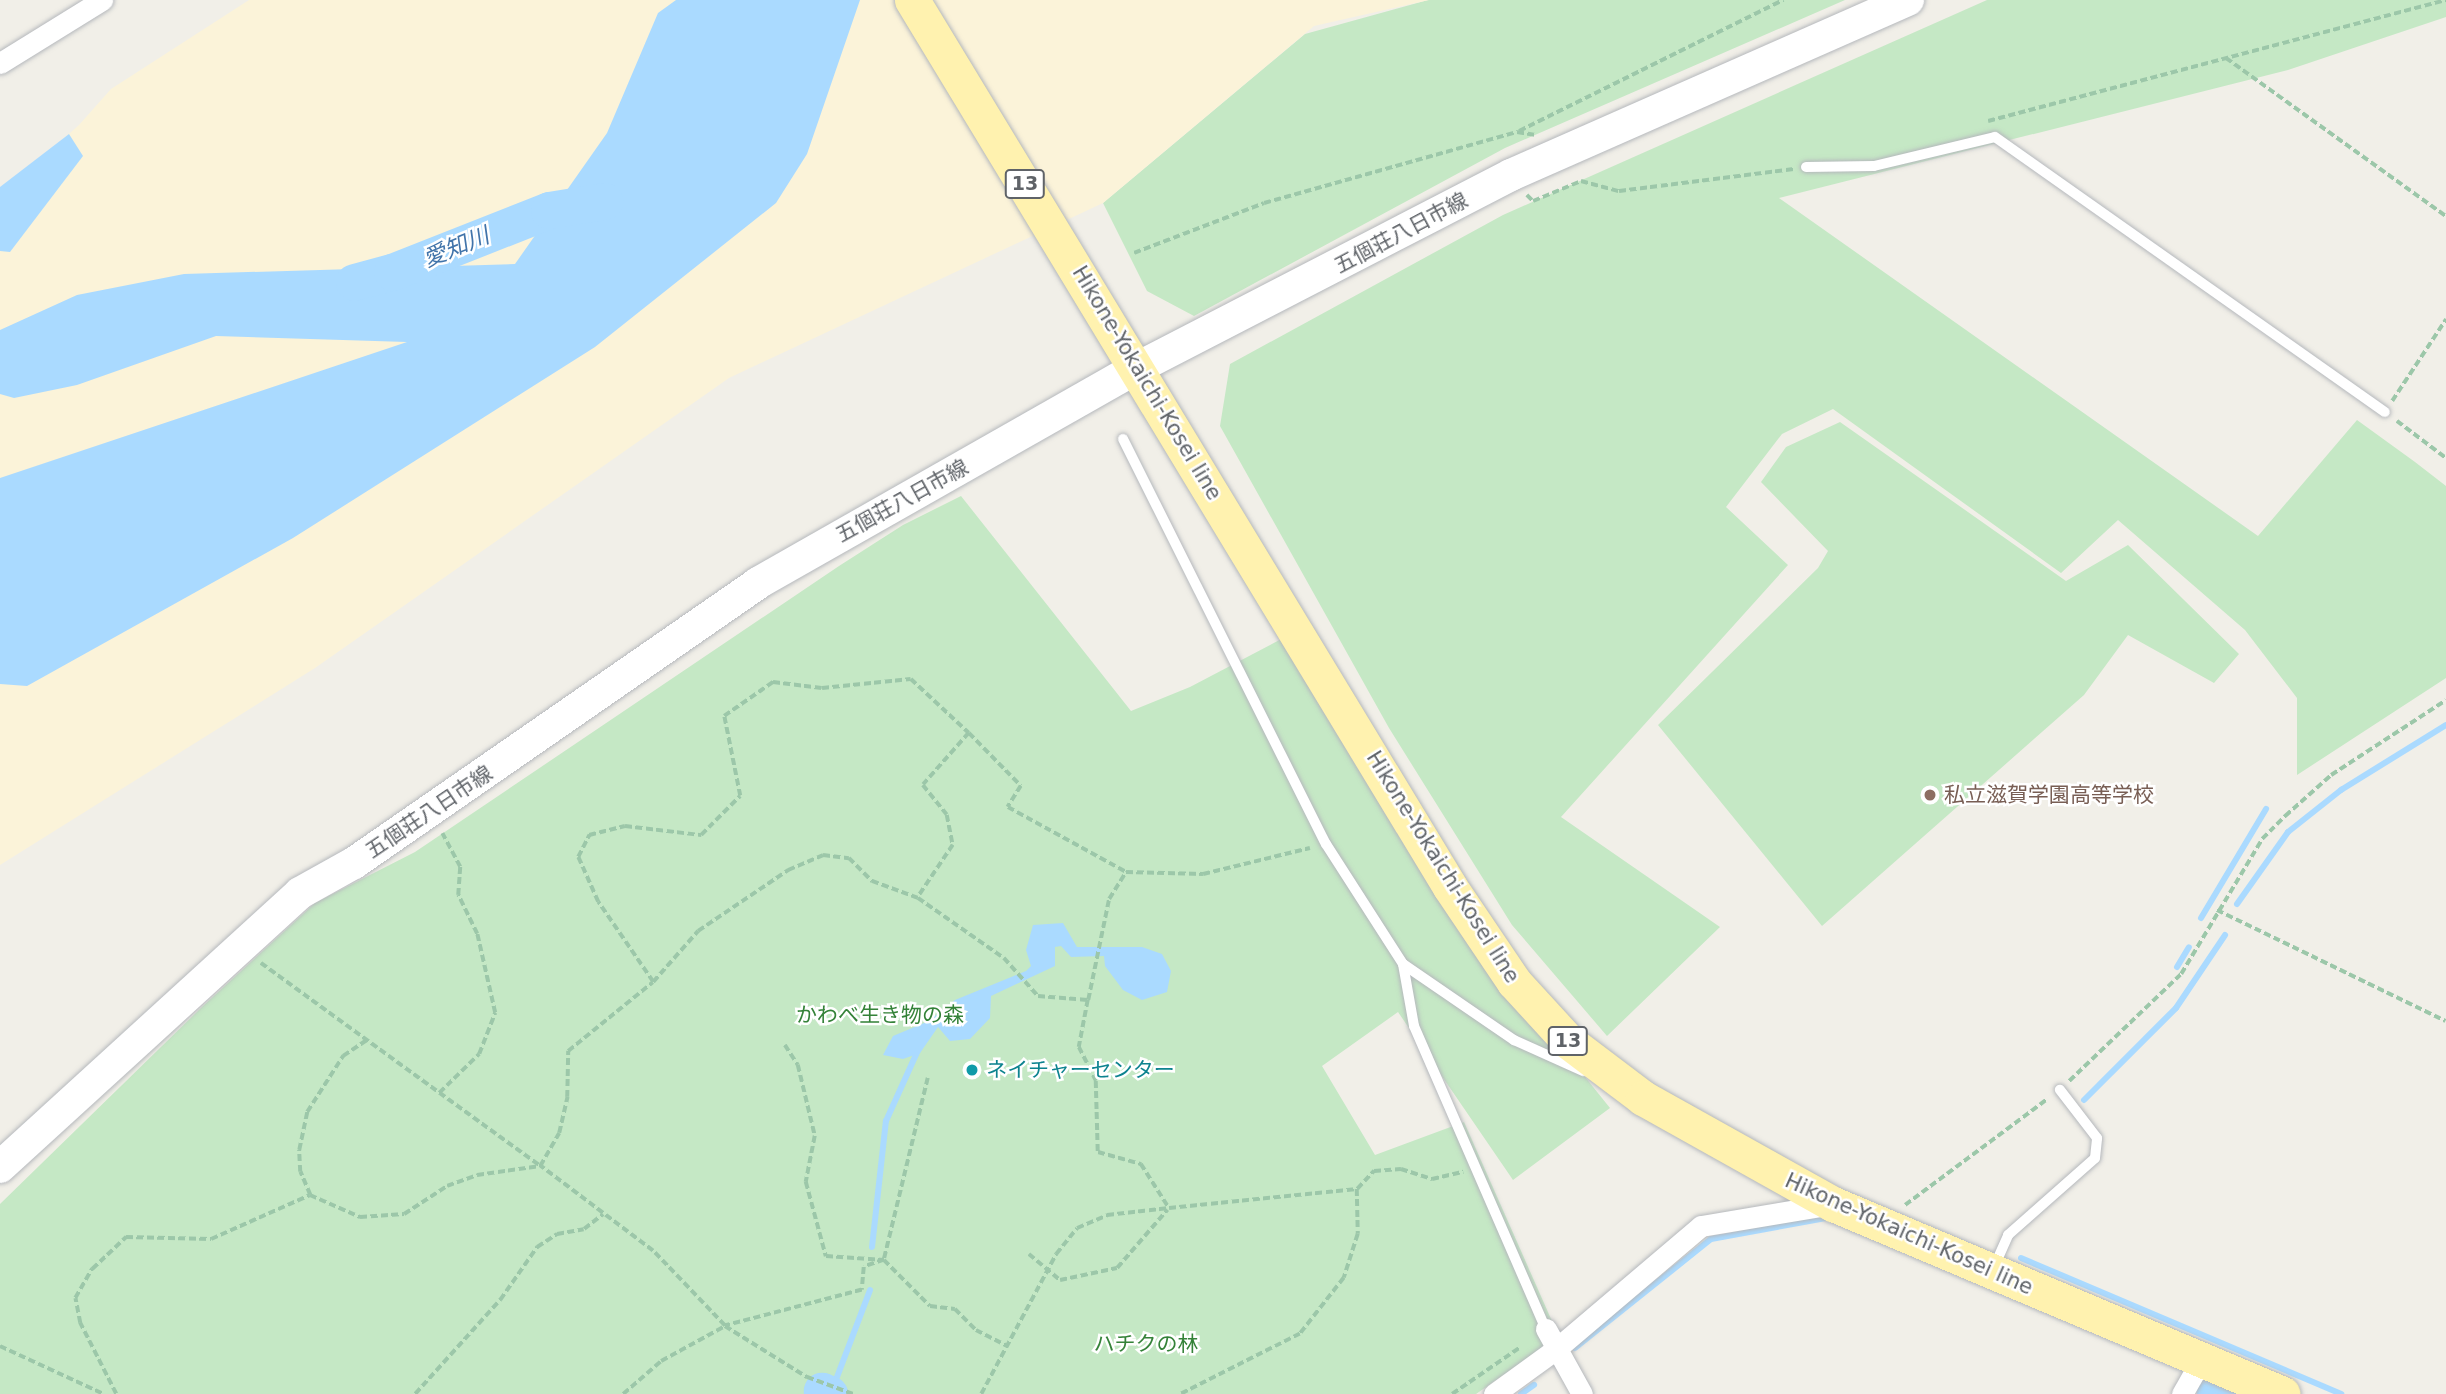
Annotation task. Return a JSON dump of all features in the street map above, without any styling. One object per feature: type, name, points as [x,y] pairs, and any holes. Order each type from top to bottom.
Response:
[{"type":"main road","name":"Hikone-Yokaichi-Kosei line","points":[[912,0],[1139,368],[1450,887],[1514,982],[1569,1042],[1643,1098],[1833,1204],[1991,1273],[2203,1357],[2283,1394]]},
{"type":"main road","name":"五個荘八日市線","points":[[0,1167],[300,892],[354,863],[758,583],[1139,368],[1511,175],[1908,0]]},
{"type":"street","points":[[0,63],[102,0]]},
{"type":"street","points":[[1494,1394],[1556,1349],[1701,1226],[1833,1204]]},
{"type":"street","points":[[1546,1329],[1582,1394]]},
{"type":"street","points":[[2182,1394],[2203,1357]]},
{"type":"lane","points":[[1806,167],[1874,166],[1994,137],[2385,412]]},
{"type":"lane","points":[[1123,439],[1326,844],[1403,964],[1414,1026],[1546,1329]]},
{"type":"lane","points":[[1403,964],[1514,1040],[1643,1098]]},
{"type":"lane","points":[[1991,1273],[2008,1236],[2095,1158],[2097,1138],[2060,1090]]},
{"type":"path","points":[[1134,253],[1264,203],[1517,132],[1783,0]]},
{"type":"path","points":[[1984,122],[2446,0]]},
{"type":"path","points":[[2226,58],[2446,216]]},
{"type":"path","points":[[1517,132],[1541,135]]},
{"type":"path","points":[[1511,175],[1533,201],[1581,181],[1619,191],[1806,167]]},
{"type":"path","points":[[2446,319],[2385,412],[2446,458]]},
{"type":"path","points":[[653,982],[598,902],[578,857],[589,835],[625,826],[701,835],[740,796],[724,716],[773,682],[822,688],[911,679],[1021,786],[1008,807],[1126,872],[1203,874],[1326,844]]},
{"type":"path","points":[[1879,1224],[2060,1090],[2181,974],[2262,839],[2331,775],[2446,699]]},
{"type":"path","points":[[918,898],[953,845],[947,814],[923,785],[969,733]]},
{"type":"path","points":[[431,811],[460,867],[458,895],[477,934],[495,1013],[479,1054],[439,1093]]},
{"type":"path","points":[[540,1166],[559,1133],[567,1097],[568,1051],[653,982],[698,931],[788,870],[823,855],[849,858],[872,881],[918,898],[1004,958],[1038,996],[1087,1000]]},
{"type":"path","points":[[1126,872],[1109,899],[1079,1047],[1096,1081],[1098,1152],[1140,1164],[1169,1208]]},
{"type":"path","points":[[2217,910],[2446,1021]]},
{"type":"path","points":[[239,947],[653,1251],[725,1326],[807,1377],[853,1394]]},
{"type":"path","points":[[367,1040],[343,1056],[307,1112],[299,1150],[300,1172],[310,1195],[360,1217],[404,1214],[447,1186],[477,1175],[540,1166]]},
{"type":"path","points":[[785,1045],[798,1065],[815,1136],[806,1182],[826,1256],[884,1260],[930,1306],[955,1308],[976,1330],[1007,1346]]},
{"type":"path","points":[[884,1260],[929,1078]]},
{"type":"path","points":[[981,1394],[1056,1254],[1077,1228],[1107,1215],[1357,1189],[1374,1171],[1401,1169],[1432,1179],[1475,1169]]},
{"type":"path","points":[[1181,1394],[1300,1334],[1344,1278],[1358,1234],[1357,1189]]},
{"type":"path","points":[[116,1394],[80,1324],[75,1298],[92,1269],[127,1237],[211,1239],[310,1195]]},
{"type":"path","points":[[1029,1254],[1060,1280],[1117,1268],[1169,1208]]},
{"type":"path","points":[[415,1394],[500,1300],[537,1247],[557,1234],[584,1229],[603,1214]]},
{"type":"path","points":[[623,1394],[661,1361],[725,1326],[862,1290],[864,1268],[884,1260]]},
{"type":"path","points":[[1452,1394],[1546,1329]]},
{"type":"path","points":[[0,1346],[104,1394]]},
{"type":"green space","points":[[1428,0],[1845,0],[1505,148],[1194,316],[1147,291],[1103,203],[1305,34]]},
{"type":"green space","points":[[1987,0],[2446,0],[2446,17],[2288,70],[1779,198],[2258,536],[2357,420],[2446,486],[2446,678],[2297,775],[2297,698],[2245,630],[2118,520],[2061,573],[1833,409],[1782,434],[1726,507],[1788,565],[1561,817],[1720,927],[1607,1036],[1512,925],[1389,728],[1220,426],[1230,364],[1503,215]]},
{"type":"green space","points":[[1840,422],[2066,581],[2128,545],[2239,654],[2214,683],[2128,635],[2084,695],[1822,926],[1658,725],[1818,568],[1828,551],[1761,482],[1786,447]]},
{"type":"green space","name":"かわべ生き物の森","points":[[961,496],[1131,711],[1190,687],[1287,636],[1487,955],[1610,1108],[1513,1180],[1398,1012],[1322,1066],[1375,1155],[1464,1122],[1559,1337],[1476,1394],[0,1394],[0,1204],[203,1006],[315,903],[415,852],[839,566],[903,525]]},
{"type":"sand","points":[[249,0],[1429,0],[1314,26],[1103,203],[729,378],[315,668],[0,865],[0,195],[79,125],[111,89]]},
{"type":"water","points":[[676,0],[860,0],[807,154],[776,203],[595,347],[293,538],[27,686],[0,684],[0,478],[407,342],[216,336],[77,385],[14,398],[0,394],[0,330],[77,295],[184,274],[515,264],[607,133],[658,13]]},
{"type":"water","points":[[69,134],[83,156],[10,252],[0,251],[0,187]]},
{"type":"water","points":[[1063,923],[1077,947],[1142,947],[1162,954],[1171,971],[1167,992],[1142,1000],[1123,990],[1105,966],[1104,956],[1071,957],[1061,946],[1055,947],[1055,966],[991,996],[990,1018],[970,1039],[950,1041],[938,1027],[920,1053],[903,1059],[883,1055],[893,1036],[929,1021],[955,1000],[1026,971],[1031,966],[1026,950],[1033,925]]},
{"type":"waterway","name":"愛知川","points":[[354,282],[392,272],[549,210],[604,201]]},
{"type":"waterway","points":[[2237,904],[2288,832],[2341,790],[2446,725]]},
{"type":"waterway","points":[[2201,918],[2266,809]]},
{"type":"waterway","points":[[2084,1100],[2176,1008],[2225,935]]},
{"type":"waterway","points":[[2177,967],[2189,947]]},
{"type":"waterway","points":[[872,1247],[886,1121],[918,1050]]},
{"type":"waterway","points":[[1575,1348],[1711,1239],[1827,1218]]},
{"type":"waterway","points":[[2021,1258],[2341,1394]]},
{"type":"waterway","points":[[837,1377],[870,1290]]},
{"type":"waterway","points":[[1521,1394],[1534,1385]]},
{"type":"waterway","points":[[2214,1388],[2228,1394]]},
{"type":"waterway","points":[[824,1394],[822,1391],[829,1394]]},
{"type":"place","name":"私立滋賀学園高等学校","points":[[1930,795]]},
{"type":"place","name":"ネイチャーセンター","points":[[972,1070]]},
{"type":"park label","name":"ハチクの林","points":[[1146,1344]]}]
